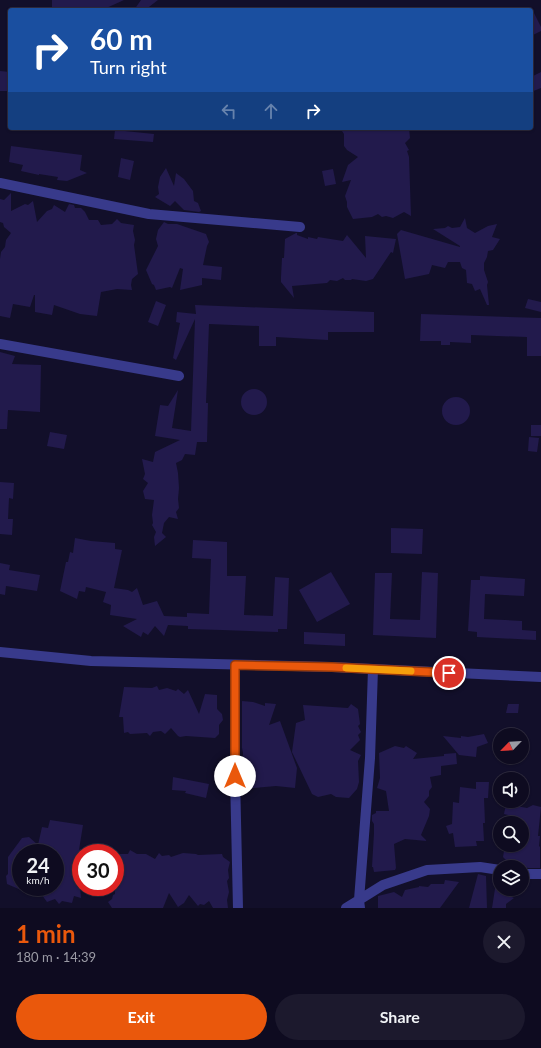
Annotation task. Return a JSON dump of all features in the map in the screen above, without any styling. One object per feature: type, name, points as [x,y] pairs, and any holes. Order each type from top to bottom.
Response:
[{"type":"street","points":[[0,183],[150,214],[300,227]]},
{"type":"street","points":[[0,344],[179,376]]},
{"type":"street","points":[[0,652],[91,661],[373,669],[541,677]]},
{"type":"street","points":[[235,665],[235,776],[238,908]]},
{"type":"street","points":[[360,904],[370,758],[373,669]]},
{"type":"street","points":[[346,908],[360,904],[383,885],[427,870],[480,867],[493,869]]},
{"type":"street","points":[[529,874],[541,874]]},
{"type":"building","points":[[52,0],[124,0],[106,8],[52,8]]},
{"type":"building","points":[[141,0],[158,0],[148,8],[135,8]]},
{"type":"building","points":[[533,11],[541,27],[541,31],[533,35]]},
{"type":"building","points":[[0,71],[8,72],[8,91],[0,91]]},
{"type":"building","points":[[541,72],[541,88],[533,91],[533,76]]},
{"type":"building","points":[[115,130],[154,134],[153,142],[114,139]]},
{"type":"building","points":[[341,130],[409,130],[410,138],[405,143],[409,150],[407,151],[409,157],[411,216],[404,212],[393,218],[386,216],[382,217],[378,214],[372,217],[353,219],[347,207],[345,196],[351,180],[342,182],[348,165],[358,157],[347,150],[344,146],[344,134]]},
{"type":"building","points":[[11,146],[82,155],[80,170],[87,173],[67,181],[57,180],[58,177],[21,171],[23,165],[9,162]]},
{"type":"building","points":[[121,158],[134,161],[130,180],[118,177]]},
{"type":"building","points":[[166,168],[174,186],[176,173],[184,179],[193,191],[194,201],[198,203],[201,211],[184,210],[175,201],[170,206],[155,197],[159,194],[158,187],[160,177]]},
{"type":"building","points":[[333,169],[336,184],[325,186],[322,171]]},
{"type":"building","points":[[11,193],[11,211],[25,204],[28,205],[33,201],[37,222],[47,211],[52,209],[54,205],[65,212],[69,204],[74,205],[75,208],[81,208],[89,220],[98,220],[101,225],[112,224],[117,219],[121,223],[134,225],[134,245],[138,274],[132,279],[132,290],[117,289],[101,292],[97,316],[80,314],[54,305],[52,315],[35,312],[34,295],[30,307],[13,304],[10,318],[0,316],[0,259],[6,240],[11,233],[4,227],[3,223],[0,222],[0,199],[4,200]]},
{"type":"building","points":[[465,218],[467,228],[475,233],[488,226],[497,224],[492,237],[500,239],[493,250],[488,251],[484,263],[484,270],[488,282],[489,305],[487,305],[480,289],[475,291],[472,284],[467,283],[466,270],[462,268],[460,262],[448,262],[445,268],[432,265],[429,274],[405,279],[397,234],[401,230],[460,247],[433,229],[445,228],[448,226],[452,228],[460,227]]},
{"type":"building","points":[[164,222],[168,224],[177,224],[206,234],[209,242],[203,265],[222,267],[221,280],[202,278],[202,285],[180,290],[183,269],[180,268],[172,288],[170,287],[156,290],[146,270],[158,246],[156,239],[158,230]]},
{"type":"building","points":[[296,233],[297,235],[308,239],[308,237],[317,239],[318,237],[343,241],[347,235],[366,258],[365,236],[396,239],[393,253],[391,252],[373,279],[366,281],[352,279],[345,280],[343,278],[337,281],[330,280],[327,283],[292,286],[294,298],[281,282],[281,277],[285,239]]},
{"type":"building","points":[[528,299],[541,302],[541,312],[525,308]]},
{"type":"building","points":[[156,301],[166,305],[158,326],[148,322]]},
{"type":"building","points":[[195,305],[374,312],[374,332],[328,332],[328,340],[276,337],[276,346],[259,346],[259,326],[209,324],[206,403],[208,403],[207,442],[197,442],[195,455],[185,454],[182,460],[176,463],[179,488],[179,508],[176,512],[178,519],[169,517],[164,523],[162,533],[166,537],[155,546],[154,537],[156,532],[152,525],[154,500],[145,499],[143,491],[148,483],[143,479],[145,474],[142,459],[153,462],[155,452],[180,440],[155,436],[160,405],[168,406],[178,390],[172,428],[191,431],[195,319],[176,360],[173,358],[180,323],[176,322],[177,312],[196,314]]},
{"type":"building","points":[[421,314],[541,318],[541,356],[527,356],[527,337],[471,335],[471,343],[450,342],[450,345],[441,345],[441,341],[420,341]]},
{"type":"building","points":[[0,352],[15,356],[12,364],[41,365],[40,412],[8,410],[7,429],[0,429]]},
{"type":"building","points":[[254,389],[263,393],[267,402],[263,411],[254,415],[245,411],[241,402],[245,393]]},
{"type":"building","points":[[456,397],[462,398],[466,401],[469,405],[469,417],[466,421],[462,424],[456,425],[450,424],[446,421],[443,417],[442,411],[443,405],[446,401],[450,398]]},
{"type":"building","points":[[531,425],[541,425],[541,436],[531,436]]},
{"type":"building","points":[[50,432],[67,435],[64,449],[47,446]]},
{"type":"building","points":[[529,437],[539,438],[537,452],[528,451]]},
{"type":"building","points":[[0,482],[14,483],[13,499],[9,498],[8,519],[13,519],[12,535],[0,534]]},
{"type":"building","points":[[391,528],[423,529],[422,554],[391,553]]},
{"type":"building","points":[[75,538],[115,543],[115,549],[122,550],[114,588],[132,592],[137,588],[143,605],[157,601],[164,616],[187,617],[187,613],[209,614],[211,559],[192,558],[193,540],[227,542],[227,576],[246,576],[244,615],[273,616],[275,577],[289,578],[287,629],[278,629],[278,632],[188,629],[188,626],[168,625],[164,636],[155,626],[148,635],[143,632],[141,637],[123,626],[137,619],[110,615],[111,605],[103,602],[106,592],[86,587],[85,592],[79,591],[77,599],[60,591],[66,562],[68,562],[70,552],[73,553]]},
{"type":"building","points":[[0,563],[10,565],[9,570],[40,575],[37,591],[6,586],[5,595],[0,594]]},
{"type":"building","points":[[331,572],[350,604],[317,622],[299,590]]},
{"type":"building","points":[[422,572],[438,573],[436,638],[373,635],[375,573],[392,573],[390,619],[420,620]]},
{"type":"building","points":[[480,576],[525,579],[524,596],[485,594],[484,619],[522,621],[522,630],[536,631],[536,640],[477,637],[477,632],[468,631],[471,580],[480,580]]},
{"type":"building","points":[[304,632],[345,634],[345,646],[304,644]]},
{"type":"building","points":[[157,686],[159,690],[167,688],[176,691],[178,689],[184,694],[188,690],[199,714],[205,694],[217,695],[217,709],[222,714],[223,720],[219,725],[219,734],[215,738],[180,737],[171,728],[165,734],[161,731],[153,732],[150,736],[147,733],[124,733],[123,717],[119,717],[124,687],[152,688]]},
{"type":"building","points":[[242,701],[253,702],[265,706],[265,703],[276,704],[269,725],[280,721],[297,768],[295,788],[276,786],[243,789]]},
{"type":"building","points":[[351,704],[358,709],[360,724],[358,726],[361,732],[358,735],[360,740],[350,750],[361,755],[358,761],[359,782],[357,789],[349,798],[336,797],[331,794],[318,797],[312,794],[292,752],[296,723],[305,720],[303,705],[348,708]]},
{"type":"building","points":[[508,704],[519,704],[518,713],[506,713]]},
{"type":"building","points":[[484,734],[488,743],[477,747],[476,757],[459,755],[443,736],[461,738],[461,736],[468,737]]},
{"type":"building","points":[[395,746],[404,748],[406,746],[417,753],[413,759],[444,756],[444,754],[456,753],[457,764],[441,766],[441,775],[430,777],[432,787],[429,791],[429,796],[424,802],[430,809],[429,816],[421,835],[427,841],[405,839],[394,844],[395,870],[374,872],[372,867],[374,824],[372,821],[372,815],[376,813],[376,811],[389,811],[386,791],[377,788],[380,778],[379,753]]},
{"type":"building","points":[[173,777],[209,784],[206,798],[185,793],[186,791],[172,790]]},
{"type":"building","points":[[476,782],[489,782],[488,798],[484,798],[484,841],[476,841],[477,846],[455,847],[453,833],[449,834],[446,826],[452,824],[453,802],[459,803],[460,787],[476,789]]},
{"type":"building","points":[[533,805],[541,807],[538,836],[540,836],[540,868],[529,868],[529,860],[506,860],[503,857],[504,852],[529,852],[529,816],[512,816],[504,814],[505,808],[529,808]]},
{"type":"building","points":[[50,820],[83,825],[80,844],[72,844],[72,896],[74,896],[72,903],[62,901],[59,904],[55,899],[47,902],[43,896],[64,896],[64,844],[38,844],[42,827],[48,828]]},
{"type":"building","points":[[29,837],[37,844],[18,844],[22,838]]},
{"type":"building","points":[[130,850],[137,854],[146,854],[155,859],[159,853],[162,856],[169,855],[171,857],[183,853],[198,855],[222,854],[223,857],[230,862],[228,870],[229,878],[227,881],[229,892],[227,900],[228,908],[213,908],[209,901],[204,905],[200,904],[198,906],[189,895],[184,903],[178,907],[169,893],[163,908],[112,908],[108,902],[112,899],[113,896],[124,896],[124,854],[128,854]]},
{"type":"building","points":[[12,852],[12,886],[7,884],[6,876],[8,874],[8,857]]},
{"type":"building","points":[[478,874],[486,876],[487,908],[469,908]]},
{"type":"building","points":[[445,880],[459,882],[440,908],[378,908],[378,896],[394,892],[402,897],[405,890],[419,886],[428,887],[431,884],[444,884]]},
{"type":"building","points":[[494,896],[510,896],[514,898],[506,904],[506,908],[492,908]]},
{"type":"slow traffic","points":[[346,668],[411,671]]},
{"type":"route","points":[[235,776],[235,665],[332,667],[449,673]]}]
